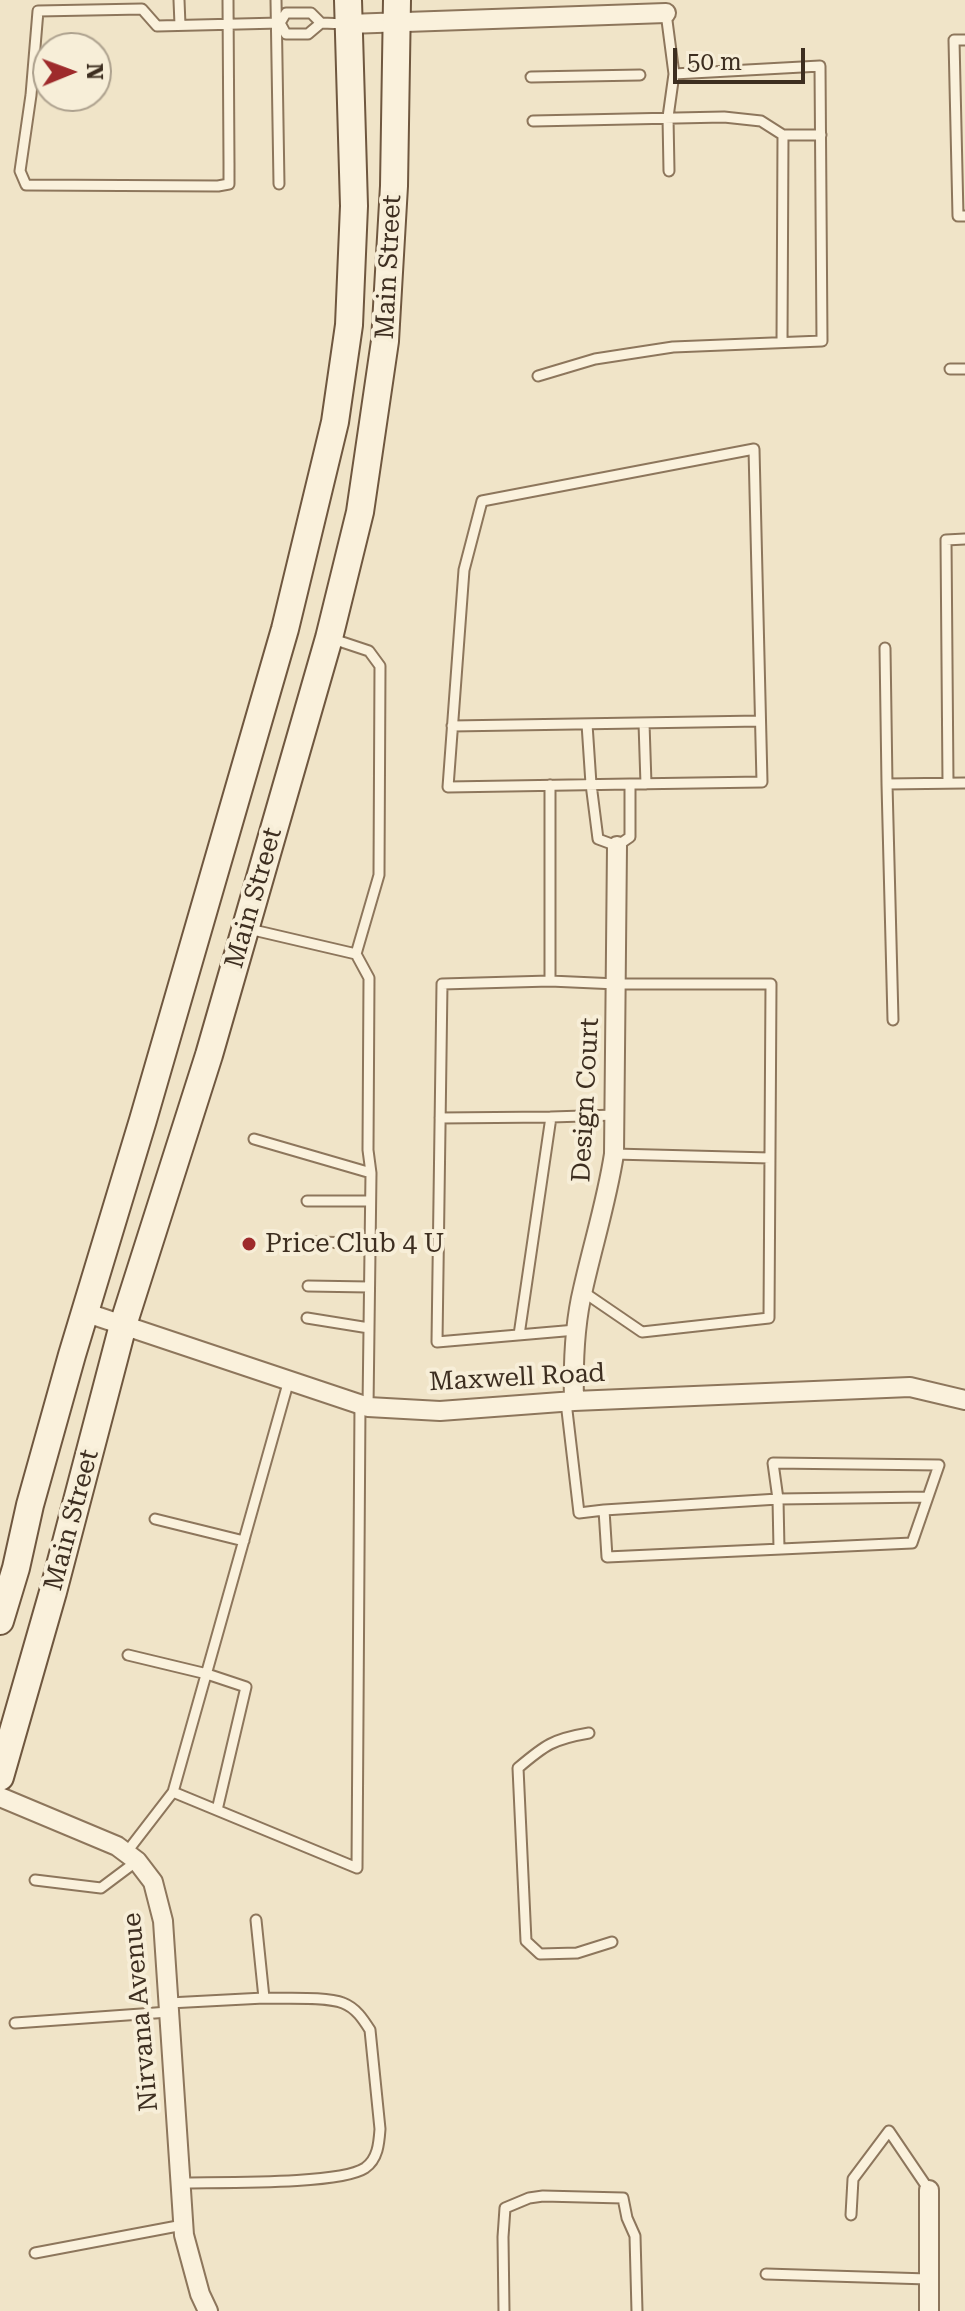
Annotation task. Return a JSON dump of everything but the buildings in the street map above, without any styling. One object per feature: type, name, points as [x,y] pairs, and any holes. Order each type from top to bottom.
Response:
[{"type":"main road","name":"Main Street","points":[[0,1777],[53,1592],[123,1325],[209,1055],[329,638],[360,512],[385,341],[394,191],[397,11]]},
{"type":"main road","name":"Main Street","points":[[0,1621],[84,1312],[285,629],[335,422],[349,325],[354,206],[348,12]]},
{"type":"street","points":[[348,12],[656,9]]},
{"type":"street","name":"Design Court","points":[[570,1401],[582,1291],[609,1186],[614,1154],[617,846]]},
{"type":"street","name":"Maxwell Road","points":[[84,1312],[364,1405],[440,1411],[570,1401],[910,1387],[965,1400]]},
{"type":"street","points":[[0,1797],[117,1846],[131,1857]]},
{"type":"street","name":"Nirvana Avenue","points":[[131,1857],[153,1882],[163,1921],[184,2235],[200,2294],[208,2311]]},
{"type":"street","points":[[929,2190],[929,2311]]},
{"type":"lane","points":[[38,0],[31,95],[20,171],[26,185],[218,186],[229,184],[228,0]]},
{"type":"lane","points":[[179,0],[180,25]]},
{"type":"lane","points":[[276,0],[279,184]]},
{"type":"lane","points":[[38,11],[126,5],[142,9],[157,26],[278,23],[286,13],[311,13],[321,23]]},
{"type":"lane","points":[[656,9],[674,74],[668,117],[669,171]]},
{"type":"lane","points":[[278,23],[286,34],[308,34],[321,23],[348,12]]},
{"type":"lane","points":[[965,40],[954,40],[958,216],[965,216]]},
{"type":"lane","points":[[538,376],[595,359],[673,347],[822,341],[820,66],[674,74]]},
{"type":"lane","points":[[531,77],[640,75]]},
{"type":"lane","points":[[533,121],[724,117],[761,121],[783,135],[821,135]]},
{"type":"lane","points":[[782,342],[783,135]]},
{"type":"lane","points":[[950,369],[965,369]]},
{"type":"lane","points":[[754,449],[760,721],[762,782],[448,787],[464,570],[482,501],[754,449]]},
{"type":"lane","points":[[948,783],[946,540],[965,539]]},
{"type":"lane","points":[[173,1792],[357,1868],[371,1173],[368,1150],[369,978],[356,954],[379,875],[380,666],[369,651],[329,638]]},
{"type":"lane","points":[[885,648],[893,1020]]},
{"type":"lane","points":[[452,726],[760,721]]},
{"type":"lane","points":[[644,723],[646,784]]},
{"type":"lane","points":[[587,724],[598,839],[617,846],[630,837],[630,784]]},
{"type":"lane","points":[[887,784],[965,783]]},
{"type":"lane","points":[[550,785],[550,981]]},
{"type":"lane","points":[[245,928],[356,954]]},
{"type":"lane","points":[[576,1330],[437,1342],[442,984],[550,981],[771,984],[769,1318],[642,1332],[582,1291]]},
{"type":"lane","points":[[440,1118],[615,1115]]},
{"type":"lane","points":[[519,1335],[551,1117]]},
{"type":"lane","points":[[254,1139],[371,1173]]},
{"type":"lane","points":[[614,1154],[770,1158]]},
{"type":"lane","points":[[307,1201],[370,1201]]},
{"type":"lane","points":[[308,1242],[370,1243]]},
{"type":"lane","points":[[308,1286],[369,1287]]},
{"type":"lane","points":[[307,1318],[369,1328]]},
{"type":"lane","points":[[35,1880],[101,1888],[131,1857],[173,1792],[289,1380]]},
{"type":"lane","points":[[570,1401],[579,1513],[778,1499],[928,1497]]},
{"type":"lane","points":[[604,1510],[607,1557],[912,1543],[939,1465],[773,1463],[778,1499],[779,1549]]},
{"type":"lane","points":[[155,1519],[244,1541]]},
{"type":"lane","points":[[128,1655],[246,1687],[217,1810]]},
{"type":"lane","points":[[589,1733],[562,1738],[541,1748],[518,1768],[526,1941],[540,1954],[577,1953],[612,1942]]},
{"type":"lane","points":[[256,1920],[264,1998]]},
{"type":"lane","points":[[15,2023],[264,1998],[339,2001],[362,2018],[370,2030],[380,2129],[373,2161],[364,2169],[350,2174],[180,2183]]},
{"type":"lane","points":[[851,2215],[853,2179],[889,2131],[929,2190]]},
{"type":"lane","points":[[504,2311],[505,2208],[529,2198],[556,2196],[623,2198],[635,2236],[637,2311]]},
{"type":"lane","points":[[35,2253],[183,2225]]},
{"type":"lane","points":[[766,2274],[928,2279]]},
{"type":"place","name":"Price Club 4 U","points":[[249,1244]]}]
